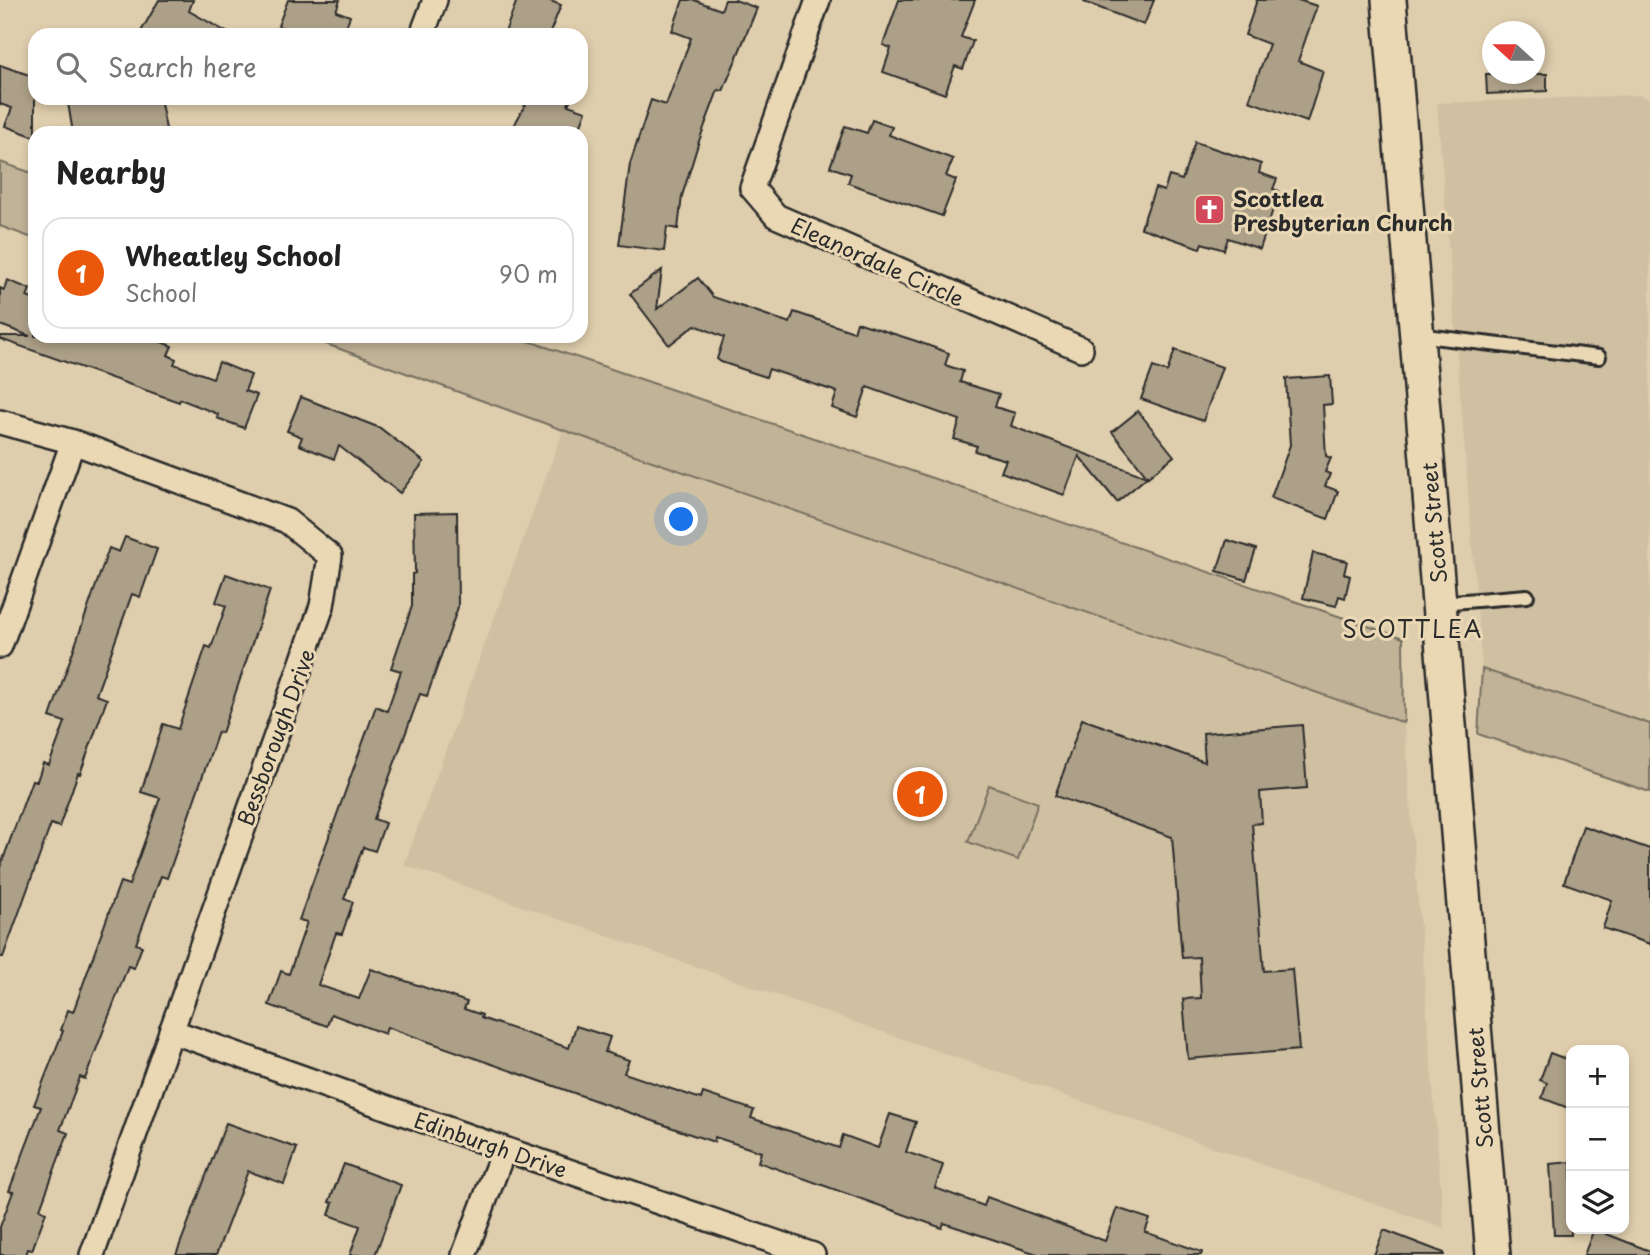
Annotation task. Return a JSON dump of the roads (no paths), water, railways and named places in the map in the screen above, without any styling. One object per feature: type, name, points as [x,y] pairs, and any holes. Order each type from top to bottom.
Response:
[{"type":"main road","name":"Scott Street","points":[[1389,0],[1493,1255]]},
{"type":"street","points":[[425,28],[435,0]]},
{"type":"street","name":"Eleanordale Circle","points":[[818,0],[752,188],[776,216],[1081,349]]},
{"type":"street","name":"Bessborough Drive","points":[[0,422],[73,442],[287,521],[330,556],[322,606],[92,1255]]},
{"type":"street","points":[[0,646],[73,442]]},
{"type":"street","name":"Edinburgh Drive","points":[[171,1031],[813,1255]]},
{"type":"street","points":[[464,1255],[504,1149]]},
{"type":"lane","points":[[1417,335],[1599,357]]},
{"type":"lane","points":[[1439,603],[1527,596]]},
{"type":"place","name":"Scottlea Presbyterian Church","points":[[1210,210]]},
{"type":"place","name":"Wheatley School","points":[[920,794]]},
{"type":"district","name":"SCOTTLEA","points":[[1413,628]]}]
